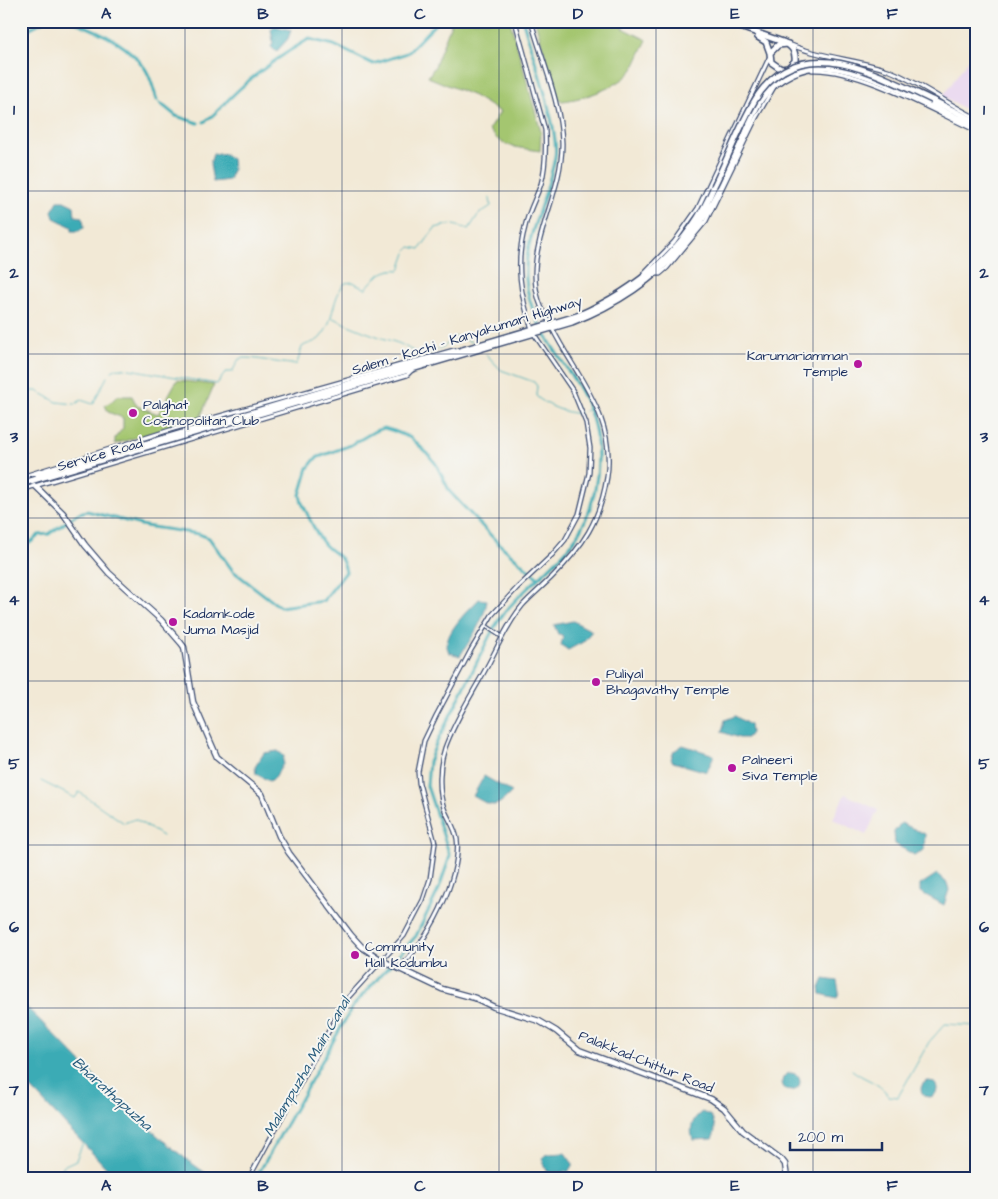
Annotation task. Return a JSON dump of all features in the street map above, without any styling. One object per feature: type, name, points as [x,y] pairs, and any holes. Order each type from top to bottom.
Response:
[{"type":"highway","points":[[716,21],[740,29],[788,44],[795,56],[793,65],[781,69],[774,65],[766,42],[740,29],[723,21]]},
{"type":"highway","points":[[770,53],[778,45],[788,44]]},
{"type":"highway","name":"Salem - Kochi - Kanyakumari Highway","points":[[551,326],[577,316],[619,295],[656,267],[675,248],[702,210],[755,101],[768,85],[789,70],[819,61],[846,63],[932,100],[977,122]]},
{"type":"highway","name":"Salem - Kochi - Kanyakumari Highway","points":[[551,326],[593,314],[640,286],[655,274],[689,239],[704,216],[728,171],[756,107],[777,83],[799,70],[824,67],[854,73],[977,127]]},
{"type":"highway","points":[[788,68],[789,75]]},
{"type":"highway","points":[[533,331],[551,326]]},
{"type":"highway","name":"Salem - Kochi - Kanyakumari Highway","points":[[36,480],[111,452],[152,442],[462,350],[533,331]]},
{"type":"highway","name":"Salem - Kochi - Kanyakumari Highway","points":[[23,479],[36,480],[412,369],[533,331]]},
{"type":"main road","name":"Palakkad-Chittur Road","points":[[23,479],[36,480],[109,573],[161,620],[184,647],[193,702],[217,757],[262,794],[279,836],[300,867],[362,947],[397,969],[442,989],[475,998],[494,1007],[539,1021],[556,1030],[579,1050],[712,1099],[724,1108],[744,1132],[781,1159],[785,1164],[787,1178]]},
{"type":"street","points":[[249,1178],[345,1001],[383,961],[413,922],[426,890],[435,853],[435,843],[419,784],[420,759],[424,741],[470,650],[487,627],[497,609],[552,555],[574,526],[586,491],[590,448],[586,423],[576,398],[533,331],[520,287],[520,258],[525,226],[542,181],[546,146],[545,130],[515,21]]},
{"type":"street","points":[[397,969],[419,947],[431,926],[448,889],[458,850],[452,822],[444,809],[441,793],[441,765],[444,749],[468,697],[490,662],[499,635],[522,606],[575,553],[587,538],[607,477],[608,453],[599,412],[590,390],[563,349],[539,303],[534,276],[538,243],[557,187],[561,162],[561,128],[557,106],[531,21]]},
{"type":"street","points":[[788,44],[811,54],[862,62],[889,71],[977,118]]},
{"type":"street","points":[[619,295],[668,248],[698,208],[712,184],[770,53]]},
{"type":"street","points":[[799,70],[819,70],[842,74],[920,105],[977,131]]},
{"type":"street","name":"Service Road","points":[[23,479],[176,428],[446,351],[462,350]]},
{"type":"street","points":[[21,490],[36,480]]},
{"type":"street","points":[[487,627],[499,635]]},
{"type":"shaded area","points":[[970,57],[977,62],[977,106],[971,113],[943,96]]},
{"type":"shaded area","points":[[845,794],[878,810],[866,835],[833,819]]},
{"type":"green space","points":[[452,21],[510,21],[541,132],[540,151],[505,144],[494,136],[489,129],[500,112],[474,96],[428,77],[435,66]]},
{"type":"green space","points":[[535,21],[624,21],[623,28],[647,40],[633,69],[620,81],[591,95],[562,101],[558,98]]},
{"type":"green space","name":"Palghat Cosmopolitan Club","points":[[177,380],[214,385],[200,418],[115,444],[115,438],[123,428],[123,418],[108,412],[105,405],[117,396],[132,396],[137,406],[158,414]]},
{"type":"water","points":[[274,26],[291,30],[288,39],[276,52],[271,47],[273,42],[271,29]]},
{"type":"water","points":[[213,154],[224,154],[232,159],[233,169],[229,180],[213,182],[210,164]]},
{"type":"water","points":[[58,201],[64,201],[74,206],[75,216],[83,217],[84,227],[79,231],[72,231],[72,227],[54,218],[52,211]]},
{"type":"water","points":[[479,599],[487,600],[476,630],[460,656],[450,653],[447,647],[451,632]]},
{"type":"water","points":[[573,621],[592,631],[583,642],[568,650],[561,645],[563,637],[558,634],[554,625]]},
{"type":"water","points":[[735,716],[750,725],[751,733],[747,738],[739,738],[722,732],[725,720]]},
{"type":"water","points":[[683,745],[714,755],[707,772],[673,762],[671,759],[674,751]]},
{"type":"water","points":[[278,751],[284,756],[283,764],[274,779],[269,781],[256,774],[255,767],[264,753]]},
{"type":"water","points":[[484,776],[512,792],[498,804],[494,805],[473,796]]},
{"type":"water","points":[[901,823],[925,834],[924,850],[914,855],[895,844],[894,832]]},
{"type":"water","points":[[937,874],[947,883],[949,890],[944,905],[920,892],[920,885]]},
{"type":"water","points":[[824,979],[837,981],[839,992],[837,998],[821,994],[820,988]]},
{"type":"water","name":"Bharathapuzha","points":[[21,1002],[161,1139],[213,1178],[116,1178],[21,1078]]},
{"type":"water","points":[[791,1073],[797,1076],[800,1082],[797,1088],[791,1091],[785,1088],[782,1082],[785,1076]]},
{"type":"water","points":[[926,1081],[932,1081],[937,1086],[935,1095],[926,1097],[921,1092],[921,1086]]},
{"type":"water","points":[[702,1112],[711,1116],[715,1133],[712,1139],[693,1140],[692,1124]]},
{"type":"water","points":[[565,1153],[573,1164],[568,1172],[549,1172],[544,1167],[543,1157],[548,1154]]},
{"type":"waterway","points":[[21,33],[44,21]]},
{"type":"waterway","points":[[72,21],[102,33],[130,51],[150,78],[157,100]]},
{"type":"waterway","points":[[204,122],[257,74],[309,39],[334,45],[373,64],[407,53],[438,21]]},
{"type":"waterway","name":"Malampuzha Main Canal","points":[[256,1178],[353,1006],[416,936],[438,891],[450,856],[427,786],[429,762],[436,744],[498,621],[569,547],[585,520],[595,489],[598,456],[597,440],[588,406],[536,318],[529,299],[526,262],[532,232],[552,172],[555,145],[544,90],[523,21]]},
{"type":"waterway","points":[[160,103],[176,116],[198,123]]},
{"type":"waterway","points":[[479,214],[491,206],[490,198]]},
{"type":"waterway","points":[[454,225],[469,229],[478,215]]},
{"type":"waterway","points":[[407,250],[410,247],[420,249],[435,228],[451,224]]},
{"type":"waterway","points":[[129,369],[217,384],[226,372],[232,372],[239,359],[250,358],[297,364],[302,347],[318,340],[325,332],[337,296],[345,283],[353,282],[366,289],[380,274],[389,270],[400,270],[406,253]]},
{"type":"waterway","points":[[333,318],[419,353],[437,350],[445,346],[456,336],[472,342]]},
{"type":"waterway","points":[[486,354],[501,370],[534,382],[537,386],[536,396],[545,402],[563,411],[580,413]]},
{"type":"waterway","points":[[112,371],[118,368],[125,369]]},
{"type":"waterway","points":[[77,403],[81,400],[93,404],[107,377]]},
{"type":"waterway","points":[[21,391],[37,391],[57,402],[75,404]]},
{"type":"waterway","name":"Malampuzha Main Canal","points":[[585,411],[589,409]]},
{"type":"waterway","points":[[21,543],[31,542],[39,535],[49,534],[79,513],[87,511],[145,526],[199,534],[209,538],[233,571],[280,607],[323,601],[346,572],[340,558],[318,536],[302,503],[300,495],[308,468],[316,458],[351,445],[384,428],[411,438],[427,453],[436,464],[450,492],[498,543],[538,578]]},
{"type":"waterway","points":[[41,781],[75,798],[79,792],[124,823],[135,819],[162,836]]},
{"type":"waterway","points":[[852,1070],[881,1087],[889,1096],[898,1097],[929,1042],[945,1024],[977,1026]]},
{"type":"waterway","points":[[60,1178],[63,1166],[76,1160],[82,1145]]},
{"type":"place","name":"Karumariamman Temple","points":[[858,364]]},
{"type":"place","name":"Palghat Cosmopolitan Club","points":[[133,413]]},
{"type":"place","name":"Kadamkode Juma Masjid","points":[[173,622]]},
{"type":"place","name":"Puliyal Bhagavathy Temple","points":[[596,682]]},
{"type":"place","name":"Palneeri Siva Temple","points":[[732,768]]},
{"type":"place","name":"Community Hall Kodumbu","points":[[355,955]]}]
